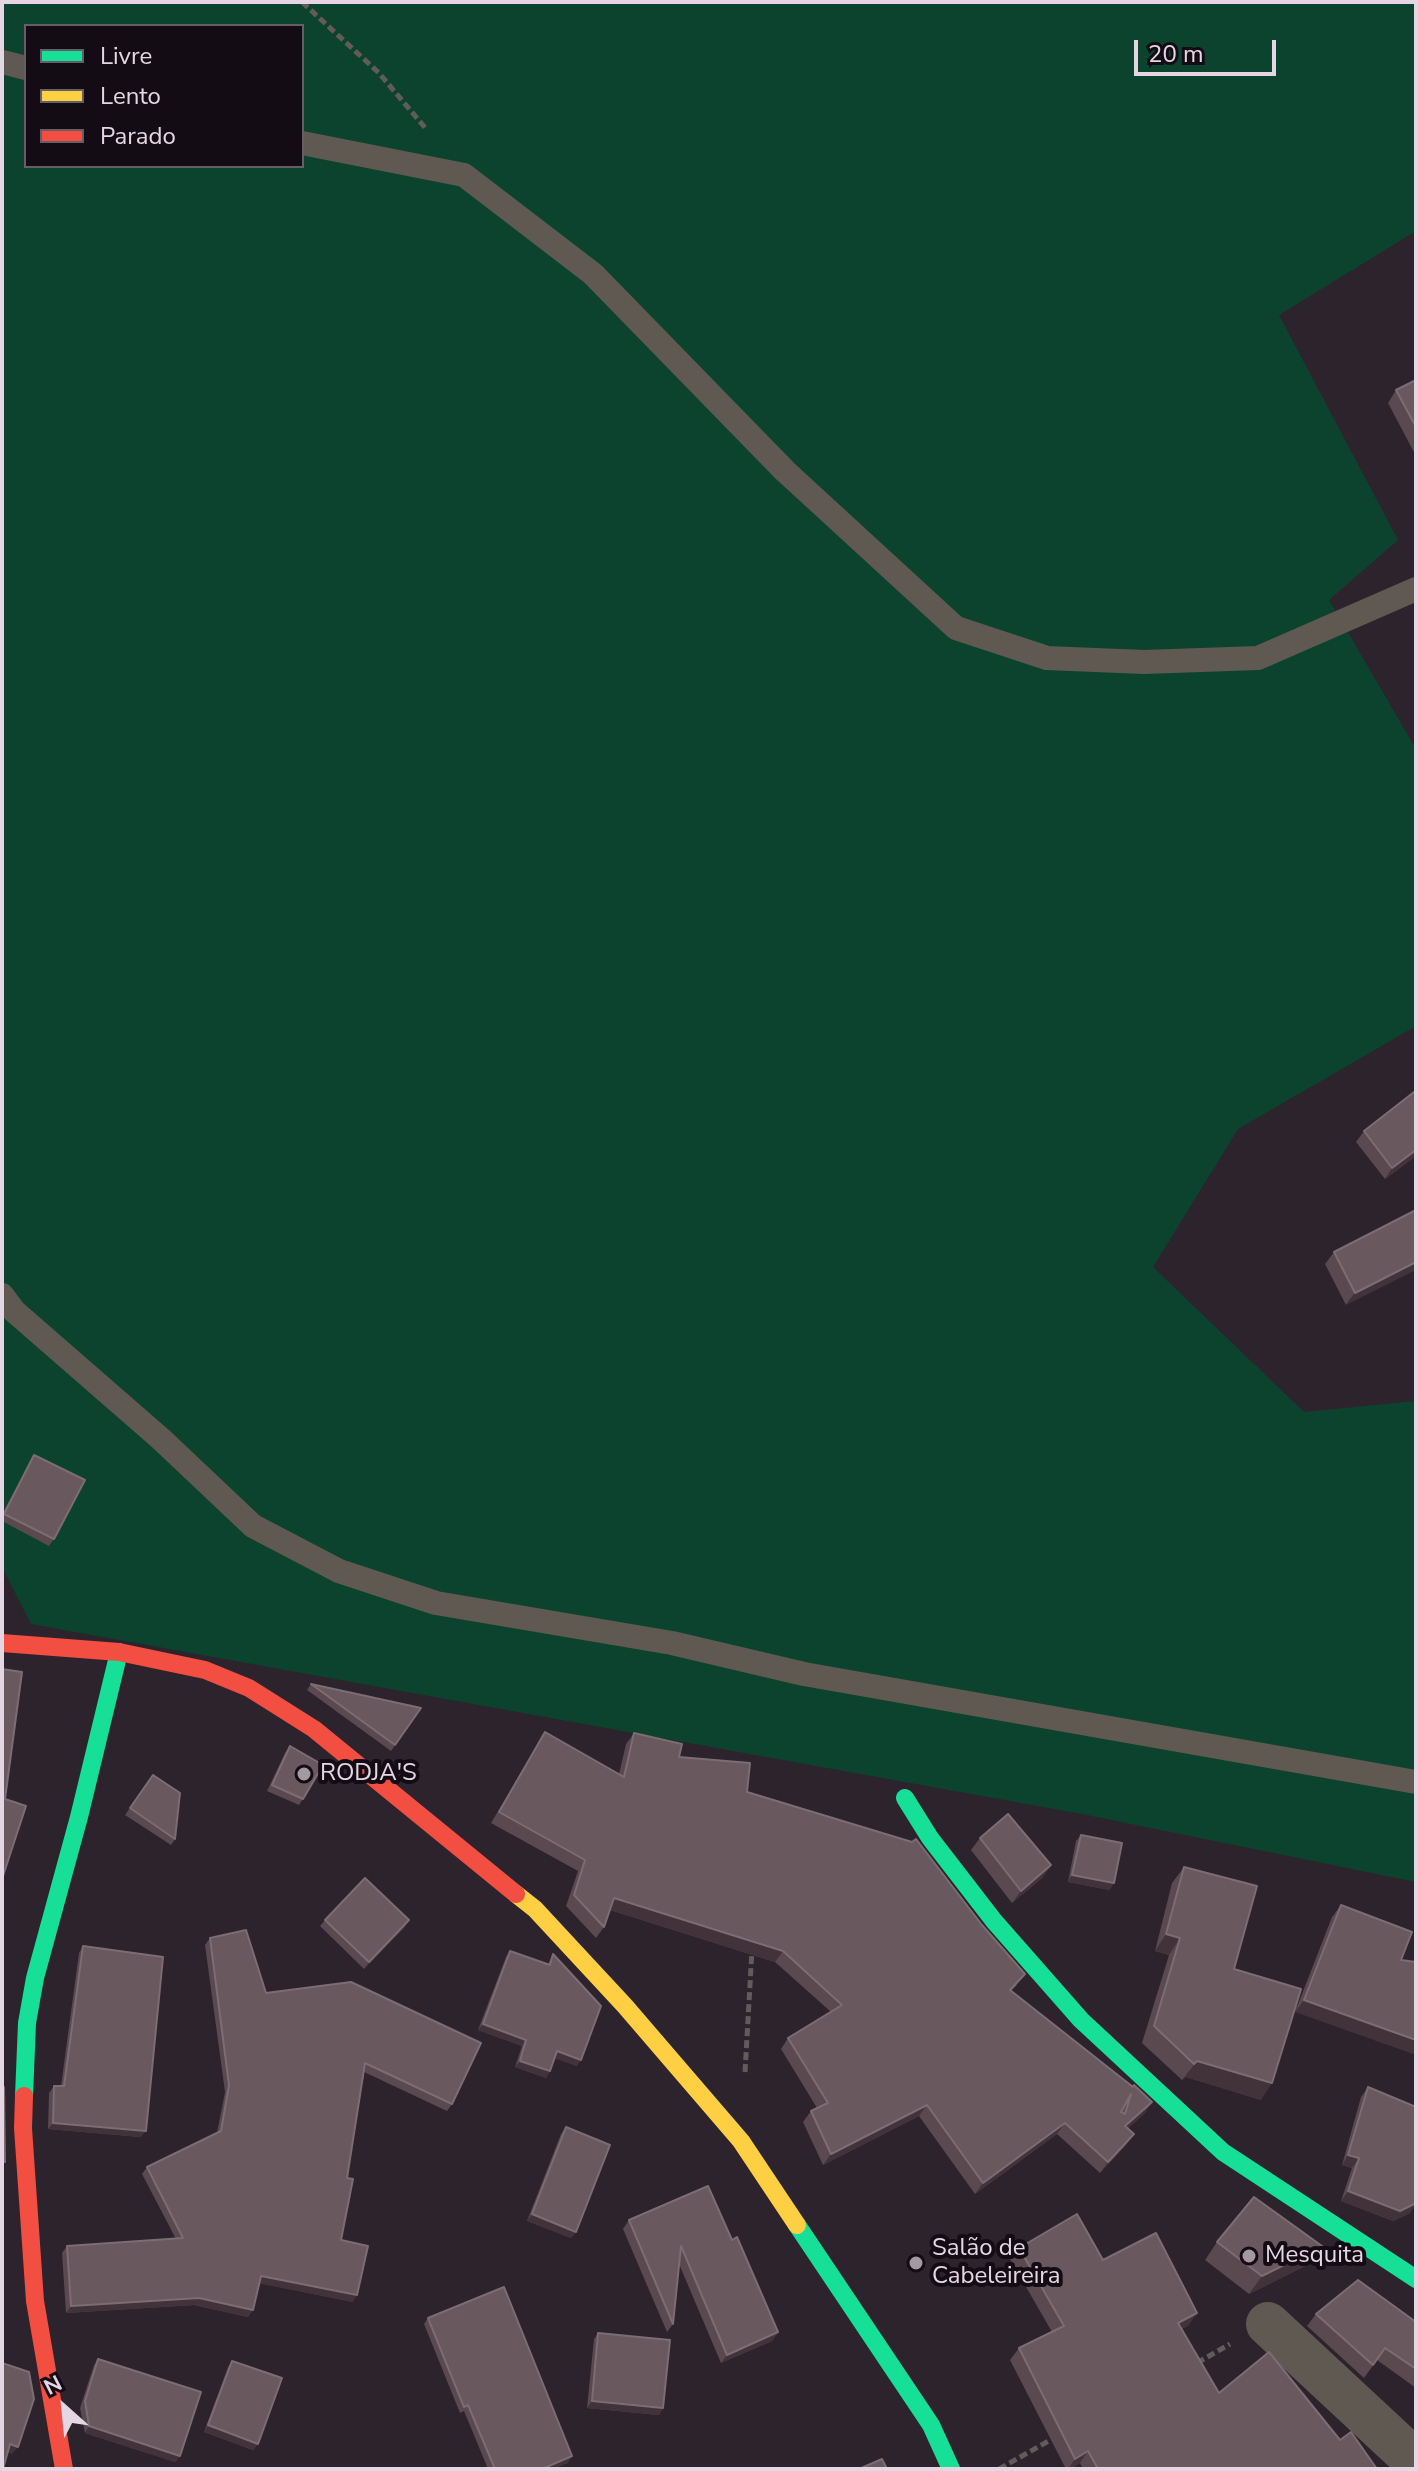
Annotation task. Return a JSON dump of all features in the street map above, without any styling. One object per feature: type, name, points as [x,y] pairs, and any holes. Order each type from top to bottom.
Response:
[{"type":"street","points":[[2,1643],[119,1652],[216,1674],[249,1688],[314,1729],[535,1909],[625,2006],[741,2141],[931,2425],[951,2469]]},
{"type":"street","points":[[64,2469],[35,2301],[23,2128],[27,2023],[35,1978],[79,1817],[119,1652]]},
{"type":"street","points":[[905,1798],[930,1838],[994,1921],[1081,2020],[1223,2152],[1416,2279]]},
{"type":"street","points":[[1268,2324],[1410,2456],[1416,2468]]},
{"type":"lane","points":[[2,62],[24,68]]},
{"type":"lane","points":[[304,143],[464,175],[593,274],[785,471],[956,628],[1047,658],[1144,662],[1258,658],[1416,589]]},
{"type":"lane","points":[[2,1295],[14,1311],[161,1439],[253,1526],[339,1571],[436,1603],[672,1643],[804,1674],[1416,1782]]},
{"type":"path","points":[[302,2],[379,73],[464,175]]},
{"type":"path","points":[[741,2141],[753,1938]]},
{"type":"path","points":[[1186,2368],[1268,2324]]},
{"type":"path","points":[[999,2469],[1064,2432]]},
{"type":"green space","points":[[2,2],[1416,2],[1416,231],[1279,315],[1398,540],[1329,600],[1416,749],[1416,1026],[1238,1129],[1153,1267],[1304,1412],[1416,1401],[1416,1882],[1082,1814],[31,1624],[2,1567]]},
{"type":"building","points":[[1416,380],[1416,427],[1396,390]]},
{"type":"building","points":[[1414,1092],[1416,1150],[1392,1168],[1364,1131]]},
{"type":"building","points":[[1416,1210],[1416,1262],[1355,1293],[1334,1252]]},
{"type":"building","points":[[34,1455],[85,1480],[54,1539],[4,1514]]},
{"type":"building","points":[[2,1669],[22,1672],[5,1799],[26,1806],[2,1879]]},
{"type":"building","points":[[311,1684],[421,1708],[395,1745]]},
{"type":"building","points":[[545,1732],[624,1777],[634,1733],[682,1744],[679,1757],[750,1763],[747,1792],[912,1842],[916,1839],[982,1925],[1025,1974],[1010,1990],[1152,2102],[1125,2126],[1134,2134],[1108,2162],[1065,2123],[983,2183],[927,2105],[831,2154],[811,2111],[828,2103],[788,2038],[842,2005],[783,1951],[614,1898],[604,1927],[574,1895],[585,1860],[499,1812]],"holes":[[[1131,2094],[1125,2114],[1121,2112]]]},
{"type":"building","points":[[290,1746],[323,1765],[303,1799],[272,1785]]},
{"type":"building","points":[[153,1775],[180,1793],[175,1839],[130,1808]]},
{"type":"building","points":[[1008,1814],[1051,1865],[1021,1891],[980,1838]]},
{"type":"building","points":[[1081,1835],[1122,1843],[1114,1883],[1072,1875]]},
{"type":"building","points":[[1184,1867],[1257,1886],[1234,1969],[1301,1989],[1272,2083],[1197,2061],[1194,2064],[1154,2026],[1180,1938],[1166,1934]]},
{"type":"building","points":[[365,1878],[409,1920],[369,1962],[325,1920]]},
{"type":"building","points":[[1341,1905],[1412,1932],[1401,1960],[1416,1962],[1416,2040],[1304,2000]]},
{"type":"building","points":[[246,1930],[266,1993],[351,1982],[481,2043],[452,2104],[365,2063],[347,2178],[353,2179],[341,2240],[368,2246],[357,2295],[261,2276],[253,2310],[199,2298],[71,2306],[67,2246],[183,2238],[147,2167],[221,2131],[229,2085],[210,1938]]},
{"type":"building","points":[[83,1946],[163,1957],[146,2131],[53,2123],[54,2086],[64,2086]]},
{"type":"building","points":[[510,1951],[550,1965],[553,1954],[601,2006],[581,2060],[557,2051],[550,2071],[520,2061],[526,2040],[483,2024]]},
{"type":"building","points":[[4,2087],[5,2162],[2,2162]]},
{"type":"building","points":[[1368,2087],[1416,2107],[1416,2203],[1400,2211],[1348,2191],[1359,2158],[1348,2155]]},
{"type":"building","points":[[566,2127],[610,2145],[576,2232],[532,2214]]},
{"type":"building","points":[[708,2186],[732,2240],[737,2237],[778,2332],[727,2355],[681,2246],[673,2324],[629,2220]]},
{"type":"building","points":[[1254,2197],[1322,2246],[1262,2276],[1217,2242]]},
{"type":"building","points":[[1077,2214],[1103,2260],[1156,2233],[1197,2313],[1178,2323],[1219,2393],[1269,2352],[1340,2440],[1351,2432],[1377,2469],[1098,2469],[1088,2451],[1075,2459],[1019,2348],[1064,2326],[1019,2248]]},
{"type":"building","points":[[1358,2280],[1416,2322],[1416,2369],[1385,2348],[1373,2365],[1316,2314]]},
{"type":"building","points":[[504,2287],[572,2456],[542,2469],[495,2469],[468,2405],[464,2407],[428,2318]]},
{"type":"building","points":[[598,2333],[670,2340],[663,2408],[592,2401]]},
{"type":"building","points":[[98,2359],[201,2392],[180,2456],[89,2426],[85,2401]]},
{"type":"building","points":[[232,2361],[282,2378],[258,2444],[208,2425]]},
{"type":"building","points":[[2,2363],[29,2372],[34,2399],[18,2447],[10,2444],[3,2469]]},
{"type":"building","points":[[882,2459],[887,2469],[859,2469]]},
{"type":"traffic: fast","points":[[24,2096],[27,2023],[35,1978],[79,1817],[119,1652]]},
{"type":"traffic: fast","points":[[905,1798],[930,1838],[994,1921],[1081,2020],[1223,2152],[1416,2279]]},
{"type":"traffic: fast","points":[[797,2225],[931,2425],[951,2469]]},
{"type":"traffic: slow","points":[[516,1894],[535,1909],[625,2006],[741,2141],[797,2225]]},
{"type":"traffic: jam","points":[[2,1643],[119,1652],[205,1670],[249,1688],[314,1729],[516,1894]]},
{"type":"traffic: jam","points":[[24,2096],[23,2128],[35,2301],[64,2469]]},
{"type":"place","name":"RODJA'S","points":[[304,1774]]},
{"type":"place","name":"Mesquita","points":[[1249,2256]]},
{"type":"place","name":"Salão de Cabeleireira","points":[[916,2263]]}]
